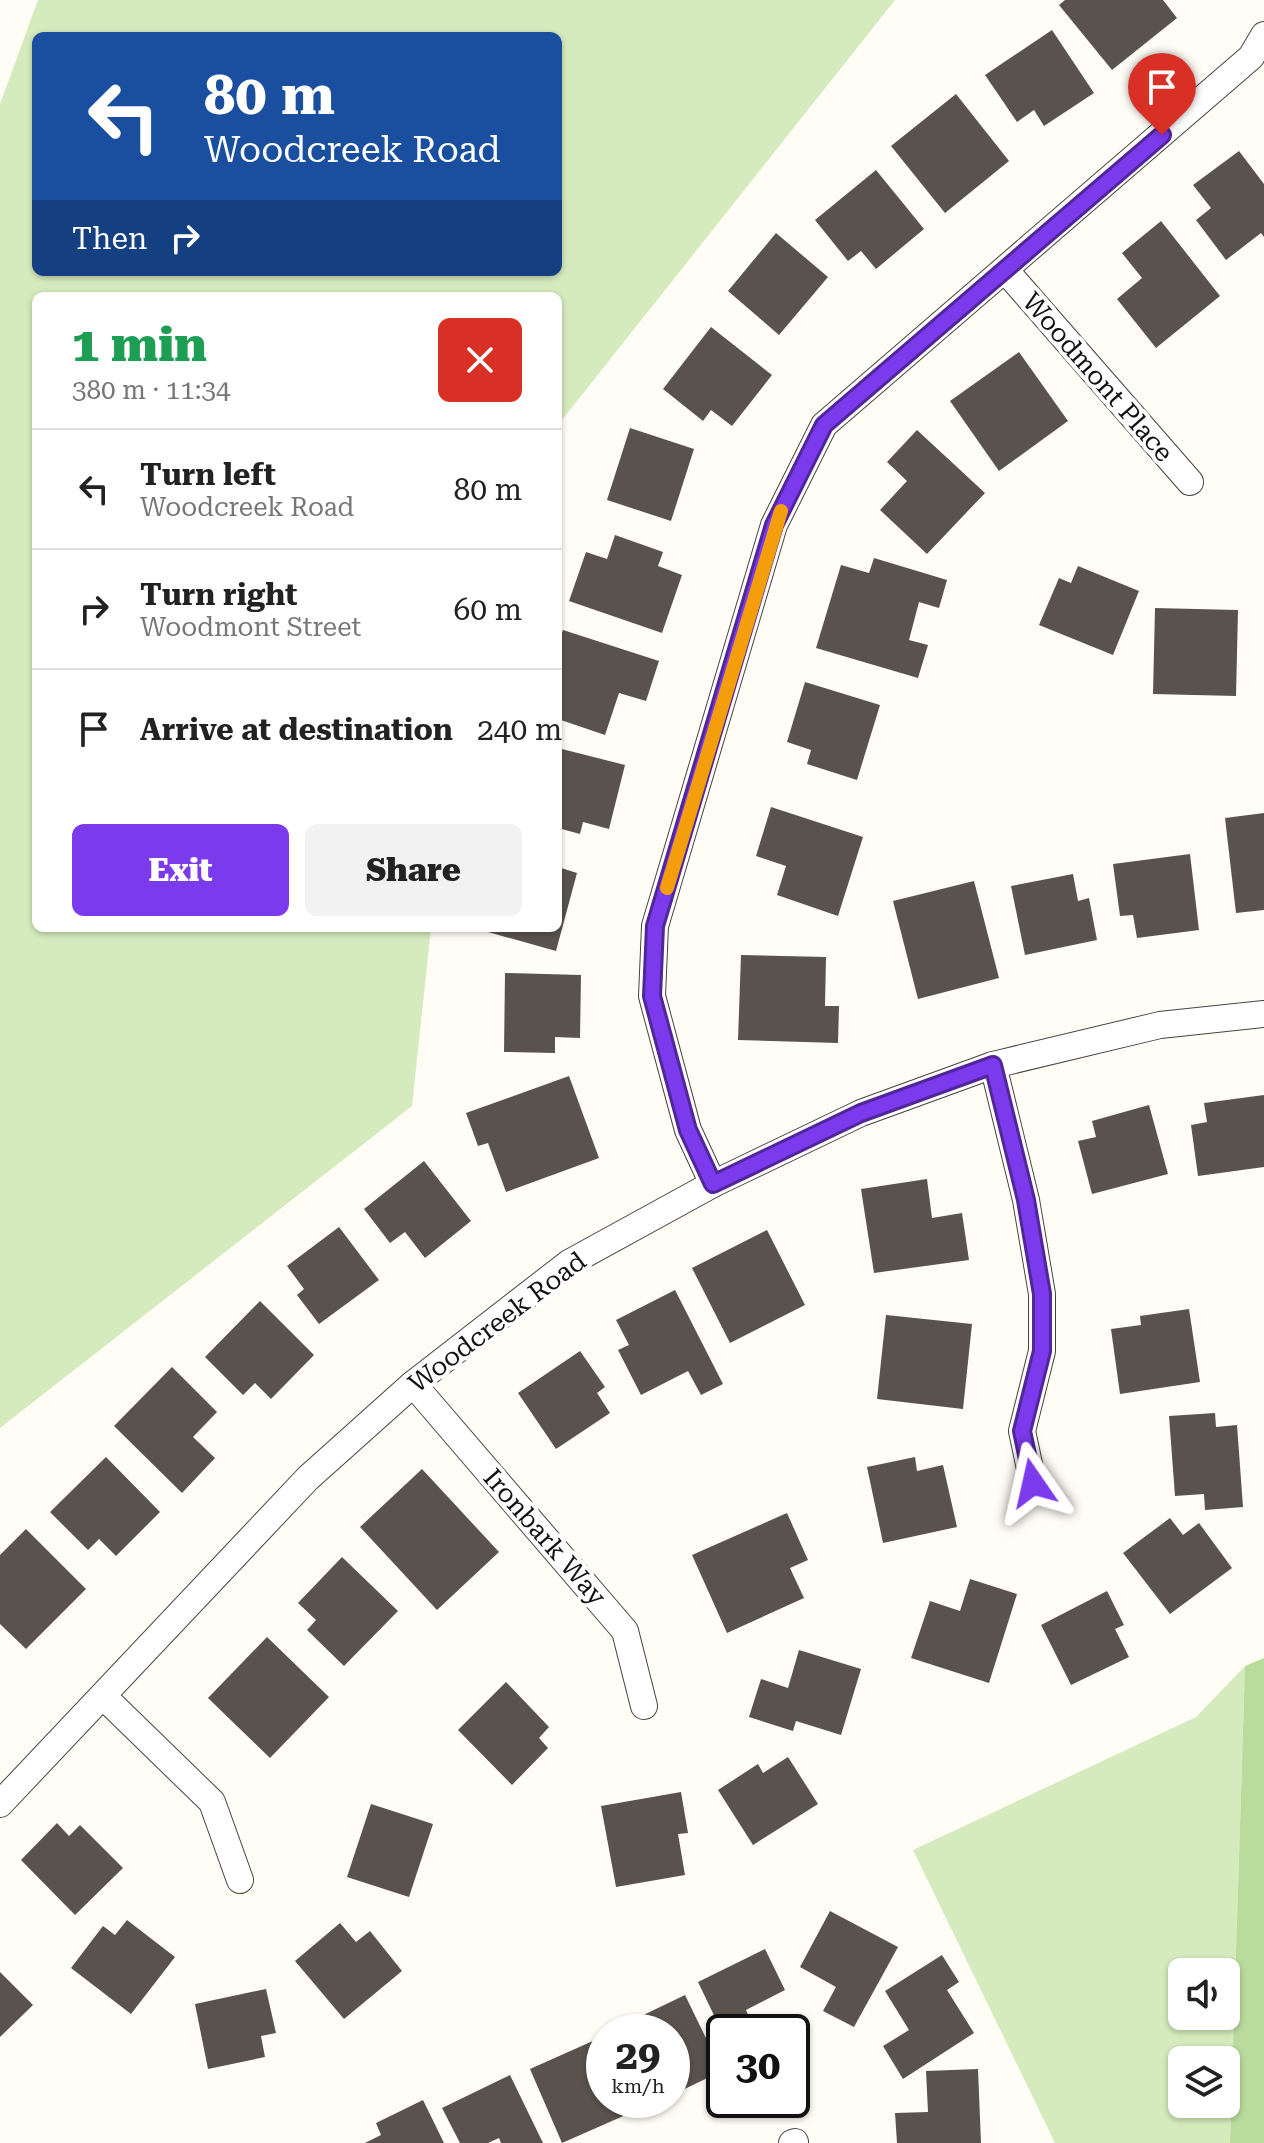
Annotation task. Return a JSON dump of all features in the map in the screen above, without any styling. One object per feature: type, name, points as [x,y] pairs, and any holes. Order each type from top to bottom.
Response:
[{"type":"street","points":[[713,1184],[688,1130],[652,996],[655,926],[774,525],[824,425],[1251,57],[1264,35]]},
{"type":"street","name":"Woodmont Place","points":[[1006,271],[1190,482]]},
{"type":"street","name":"Woodcreek Road","points":[[0,1804],[308,1478],[413,1384],[569,1263],[713,1184],[861,1113],[993,1065],[1160,1025],[1264,1014]]},
{"type":"street","points":[[993,1065],[1026,1200],[1042,1294],[1042,1351],[1022,1431],[1033,1483]]},
{"type":"street","name":"Ironbark Way","points":[[413,1384],[625,1631],[644,1706]]},
{"type":"street","points":[[103,1696],[212,1802],[240,1880]]},
{"type":"green space","points":[[38,0],[895,0],[562,420],[562,292],[32,292],[32,932],[431,932],[412,1106],[0,1428],[0,104]]},
{"type":"green space","points":[[1264,1658],[1264,2143],[1230,2143],[1231,2118],[1240,2118],[1240,2046],[1233,2046],[1234,2030],[1240,2030],[1240,1958],[1236,1958],[1245,1666]]},
{"type":"green space","points":[[1245,1666],[1236,1958],[1168,1958],[1168,2030],[1234,2030],[1233,2046],[1168,2046],[1168,2118],[1231,2118],[1230,2143],[1055,2143],[913,1850],[1196,1717]]},
{"type":"building","points":[[1065,0],[1163,0],[1177,18],[1112,70],[1059,5]]},
{"type":"building","points":[[1052,30],[1094,93],[1044,126],[1034,110],[1017,122],[985,75]]},
{"type":"building","points":[[956,94],[1009,161],[945,213],[891,146]]},
{"type":"building","points":[[1239,151],[1264,184],[1264,237],[1261,233],[1226,260],[1196,220],[1211,208],[1193,185]]},
{"type":"building","points":[[876,170],[924,229],[876,269],[861,251],[848,261],[815,220]]},
{"type":"building","points":[[1161,221],[1220,296],[1156,348],[1117,299],[1142,278],[1122,253]]},
{"type":"building","points":[[776,233],[828,277],[779,335],[728,291]]},
{"type":"building","points":[[711,327],[772,375],[732,426],[711,410],[703,421],[663,389]]},
{"type":"building","points":[[1019,352],[1068,421],[999,471],[950,401]]},
{"type":"building","points":[[630,428],[694,449],[671,521],[607,500]]},
{"type":"building","points":[[917,430],[985,493],[927,554],[880,510],[907,481],[887,462]]},
{"type":"building","points":[[615,535],[663,552],[658,566],[682,575],[662,633],[569,601],[586,552],[607,559]]},
{"type":"building","points":[[874,558],[947,580],[939,608],[919,602],[909,640],[928,645],[918,678],[816,648],[841,565],[869,573]]},
{"type":"building","points":[[1078,566],[1139,591],[1113,655],[1039,625],[1059,578],[1071,583]]},
{"type":"building","points":[[1155,608],[1238,610],[1236,696],[1153,694]]},
{"type":"building","points":[[563,630],[659,661],[646,701],[619,693],[605,735],[562,720]]},
{"type":"building","points":[[805,682],[880,705],[857,780],[807,764],[811,750],[787,742]]},
{"type":"building","points":[[562,749],[625,765],[609,829],[583,822],[580,834],[562,829]]},
{"type":"building","points":[[771,807],[863,837],[838,916],[777,895],[786,866],[756,856]]},
{"type":"building","points":[[1264,813],[1264,910],[1236,913],[1225,818]]},
{"type":"building","points":[[1190,854],[1199,930],[1137,938],[1133,915],[1120,916],[1113,864]]},
{"type":"building","points":[[562,868],[577,873],[562,929]]},
{"type":"building","points":[[1073,874],[1078,901],[1089,898],[1097,940],[1025,955],[1011,886]]},
{"type":"building","points":[[974,881],[999,978],[918,999],[893,901]]},
{"type":"building","points":[[488,932],[561,932],[556,951]]},
{"type":"building","points":[[741,955],[826,957],[825,1006],[839,1006],[838,1043],[738,1040]]},
{"type":"building","points":[[505,973],[581,975],[580,1038],[555,1037],[555,1053],[504,1052]]},
{"type":"building","points":[[569,1076],[599,1158],[506,1192],[488,1143],[478,1146],[466,1113]]},
{"type":"building","points":[[1264,1095],[1264,1167],[1198,1176],[1191,1125],[1207,1122],[1204,1103]]},
{"type":"building","points":[[1149,1105],[1168,1174],[1092,1194],[1078,1141],[1096,1137],[1092,1121]]},
{"type":"building","points":[[424,1161],[471,1221],[425,1258],[405,1232],[390,1243],[364,1209]]},
{"type":"building","points":[[927,1179],[932,1218],[962,1213],[969,1260],[874,1273],[861,1189]]},
{"type":"building","points":[[339,1227],[379,1280],[319,1324],[297,1295],[304,1289],[287,1266]]},
{"type":"building","points":[[767,1230],[805,1305],[730,1343],[692,1268]]},
{"type":"building","points":[[675,1290],[723,1384],[701,1395],[688,1371],[641,1395],[618,1350],[629,1345],[616,1320]]},
{"type":"building","points":[[260,1301],[314,1355],[271,1399],[255,1383],[243,1395],[205,1357]]},
{"type":"building","points":[[1189,1309],[1200,1382],[1120,1394],[1111,1329],[1141,1325],[1140,1316]]},
{"type":"building","points":[[886,1315],[972,1324],[963,1409],[877,1399]]},
{"type":"building","points":[[580,1351],[605,1387],[597,1393],[610,1413],[556,1449],[518,1393]]},
{"type":"building","points":[[172,1367],[217,1412],[193,1437],[215,1458],[182,1493],[114,1426]]},
{"type":"building","points":[[1215,1413],[1216,1427],[1237,1425],[1243,1507],[1205,1510],[1204,1494],[1175,1496],[1169,1416]]},
{"type":"building","points":[[106,1457],[160,1512],[116,1556],[99,1539],[88,1550],[50,1512]]},
{"type":"building","points":[[915,1457],[917,1471],[943,1465],[957,1527],[883,1543],[867,1467]]},
{"type":"building","points":[[422,1469],[499,1552],[437,1610],[360,1527]]},
{"type":"building","points":[[787,1513],[808,1560],[790,1568],[804,1598],[727,1633],[692,1555]]},
{"type":"building","points":[[1170,1518],[1183,1535],[1199,1523],[1232,1568],[1170,1614],[1123,1553]]},
{"type":"building","points":[[26,1529],[86,1589],[26,1649],[0,1624],[0,1555]]},
{"type":"building","points":[[342,1557],[398,1611],[344,1666],[307,1630],[316,1620],[298,1603]]},
{"type":"building","points":[[970,1579],[1017,1594],[989,1683],[911,1658],[930,1601],[960,1611]]},
{"type":"building","points":[[1107,1591],[1124,1625],[1115,1629],[1129,1657],[1071,1685],[1041,1625]]},
{"type":"building","points":[[267,1637],[329,1697],[270,1758],[208,1698]]},
{"type":"building","points":[[799,1650],[861,1669],[841,1735],[796,1721],[793,1731],[749,1717],[761,1679],[788,1688]]},
{"type":"building","points":[[506,1682],[549,1727],[539,1738],[548,1748],[512,1785],[458,1730]]},
{"type":"building","points":[[788,1757],[818,1804],[753,1845],[718,1790],[758,1764],[763,1773]]},
{"type":"building","points":[[681,1792],[688,1833],[678,1834],[685,1875],[616,1887],[601,1806]]},
{"type":"building","points":[[371,1804],[433,1824],[409,1897],[347,1877]]},
{"type":"building","points":[[57,1823],[69,1836],[80,1825],[123,1868],[75,1915],[21,1860]]},
{"type":"building","points":[[830,1911],[898,1947],[854,2027],[823,2011],[836,1987],[800,1967]]},
{"type":"building","points":[[127,1920],[175,1957],[131,2014],[71,1968],[103,1926],[115,1935]]},
{"type":"building","points":[[340,1923],[356,1942],[370,1931],[402,1971],[344,2019],[295,1961]]},
{"type":"building","points":[[765,1949],[785,1990],[746,2010],[748,2014],[713,2014],[698,1982]]},
{"type":"building","points":[[942,1955],[959,1982],[947,1990],[974,2033],[903,2079],[883,2046],[909,2030],[885,1991]]},
{"type":"building","points":[[0,1972],[33,2005],[0,2037]]},
{"type":"building","points":[[266,1989],[276,2033],[261,2036],[265,2057],[208,2069],[195,2004]]},
{"type":"building","points":[[685,1995],[706,2038],[706,2079],[690,2086],[690,2014],[645,2014]]},
{"type":"building","points":[[586,2044],[586,2118],[619,2118],[562,2143],[530,2069]]},
{"type":"building","points":[[978,2069],[981,2143],[897,2143],[895,2113],[928,2112],[926,2071]]},
{"type":"building","points":[[510,2075],[543,2143],[501,2143],[499,2138],[488,2143],[460,2143],[442,2108]]},
{"type":"building","points":[[423,2100],[444,2143],[365,2143],[381,2135],[376,2123]]},
{"type":"slow traffic","points":[[667,888],[774,525],[781,511]]},
{"type":"route","points":[[1033,1483],[1022,1431],[1042,1351],[1042,1294],[1026,1200],[993,1065],[861,1113],[713,1184],[688,1130],[652,996],[655,926],[774,525],[824,425],[1162,135]]}]
